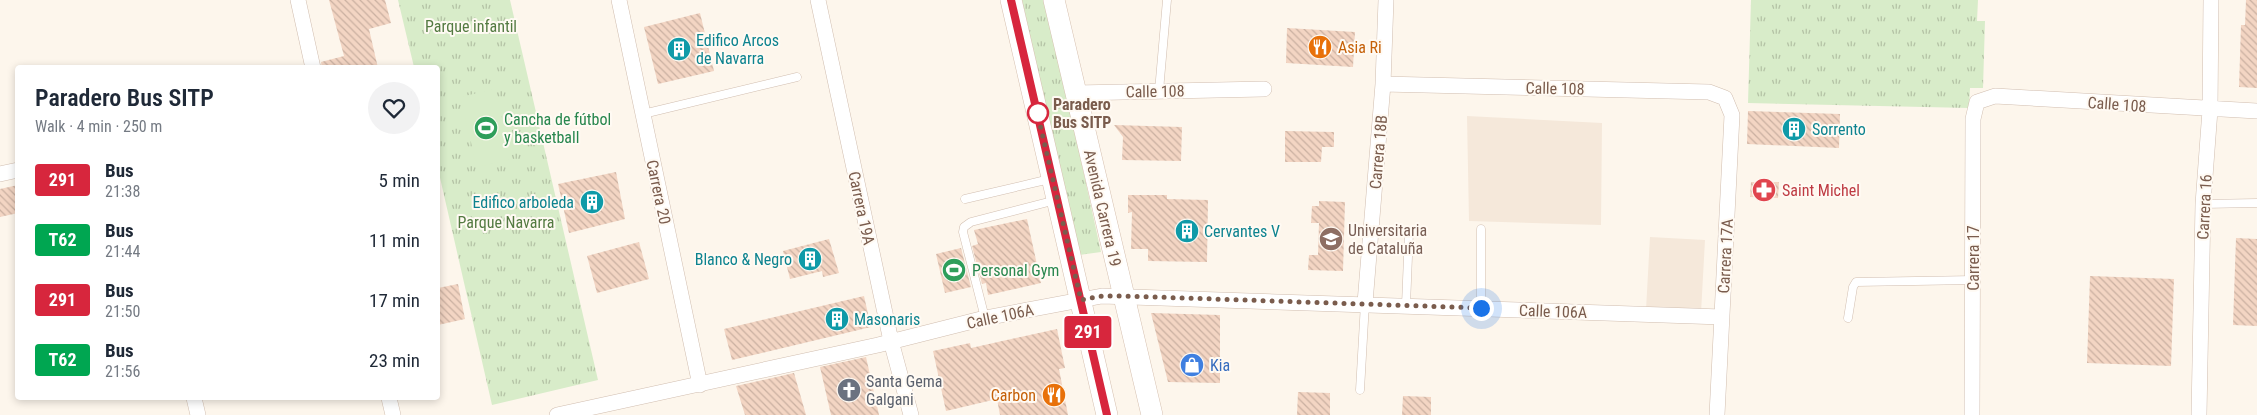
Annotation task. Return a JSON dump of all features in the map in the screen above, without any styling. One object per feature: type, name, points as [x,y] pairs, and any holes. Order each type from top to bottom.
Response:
[{"type":"main road","points":[[1011,0],[1107,415]]},
{"type":"main road","name":"Avenida Carrera 19","points":[[1054,0],[1152,415]]},
{"type":"street","points":[[298,0],[312,65]]},
{"type":"street","name":"Carrera 20","points":[[619,0],[700,385]]},
{"type":"street","name":"Carrera 19A","points":[[818,0],[891,342],[911,415]]},
{"type":"street","name":"Carrera 18B","points":[[1365,303],[1383,84],[1386,0]]},
{"type":"street","name":"Carrera 16","points":[[2199,415],[2203,204],[2210,110],[2211,0]]},
{"type":"street","name":"Calle 108","points":[[1383,84],[1709,92],[1726,98]]},
{"type":"street","name":"Calle 108","points":[[1076,93],[1264,90]]},
{"type":"street","name":"Calle 108","points":[[1978,102],[1995,96],[2210,110],[2257,111]]},
{"type":"street","name":"Carrera 17A","points":[[1718,415],[1732,115],[1726,98]]},
{"type":"street","name":"Carrera 17","points":[[1972,415],[1974,280],[1973,119],[1978,102]]},
{"type":"street","points":[[0,174],[15,171]]},
{"type":"street","name":"Calle 106A","points":[[557,415],[891,342],[985,318],[1102,296],[1365,303],[1722,317]]},
{"type":"street","points":[[194,400],[198,415]]},
{"type":"street","points":[[389,400],[393,415]]},
{"type":"lane","points":[[1159,91],[1167,0]]},
{"type":"lane","points":[[643,114],[797,77]]},
{"type":"lane","points":[[964,199],[1053,178]]},
{"type":"lane","points":[[985,318],[963,232],[964,227],[971,222],[1058,199]]},
{"type":"lane","points":[[2203,204],[2257,202]]},
{"type":"lane","points":[[1481,229],[1481,308]]},
{"type":"lane","points":[[1406,305],[1409,232]]},
{"type":"lane","points":[[1848,318],[1853,287],[1856,282],[1974,280]]},
{"type":"lane","points":[[1360,390],[1365,303]]},
{"type":"shaded area","points":[[1467,116],[1602,123],[1601,225],[1469,221]]},
{"type":"shaded area","points":[[1650,237],[1705,240],[1701,313],[1646,310]]},
{"type":"green space","name":"Parque Navarra","points":[[398,0],[510,0],[598,380],[492,405],[440,178],[440,65],[414,65]]},
{"type":"green space","points":[[1022,0],[1046,0],[1101,252],[1079,255]]},
{"type":"green space","points":[[1751,0],[1978,0],[1977,21],[1985,21],[1983,88],[1970,88],[1969,108],[1748,103]]},
{"type":"green space","name":"Cancha de fútbol y basketball","points":[[495,89],[512,159],[477,167],[460,97]]},
{"type":"building","points":[[329,0],[385,0],[391,23],[369,29],[377,65],[322,65],[321,62],[344,56]]},
{"type":"building","points":[[2246,0],[2257,0],[2257,88],[2239,87],[2241,25],[2245,25]]},
{"type":"building","name":"Edifico Arcos de Navarra","points":[[700,13],[714,71],[658,84],[644,27]]},
{"type":"building","name":"Asia Ri","points":[[1287,28],[1355,32],[1353,67],[1286,63]]},
{"type":"building","name":"Sorrento","points":[[1748,111],[1840,114],[1839,148],[1747,144]]},
{"type":"building","points":[[1114,125],[1182,127],[1181,161],[1122,160],[1123,137]]},
{"type":"building","points":[[1285,131],[1334,132],[1334,147],[1322,147],[1321,162],[1285,162]]},
{"type":"building","name":"Edifico arboleda","points":[[616,172],[625,219],[569,233],[558,184]]},
{"type":"building","name":"Saint Michel","points":[[1751,182],[1779,182],[1778,198],[1750,197]]},
{"type":"building","points":[[15,186],[15,214],[0,217],[0,189]]},
{"type":"building","points":[[1128,195],[1167,195],[1167,199],[1208,200],[1207,262],[1148,261],[1148,249],[1131,249],[1132,212],[1128,213]]},
{"type":"building","name":"Universitaria de Cataluña","points":[[1319,201],[1345,202],[1343,271],[1308,270],[1309,255],[1318,255],[1319,223],[1311,223],[1312,206],[1319,206]]},
{"type":"building","points":[[1027,219],[1041,283],[988,295],[986,283],[982,284],[972,246],[978,244],[974,230]]},
{"type":"building","points":[[2236,238],[2257,239],[2257,326],[2233,325]]},
{"type":"building","name":"Blanco & Negro","points":[[829,239],[839,273],[823,277],[822,271],[790,279],[783,251]]},
{"type":"building","points":[[639,242],[649,279],[597,293],[587,256]]},
{"type":"building","name":"Personal Gym","points":[[961,248],[971,287],[945,293],[936,254]]},
{"type":"building","points":[[2090,276],[2174,279],[2171,366],[2087,363]]},
{"type":"building","points":[[458,284],[465,319],[440,325],[440,288]]},
{"type":"building","points":[[864,296],[871,327],[732,360],[724,329]]},
{"type":"building","name":"Kia","points":[[1151,313],[1220,315],[1220,383],[1168,382]]},
{"type":"building","points":[[1057,329],[1065,368],[1059,369],[1068,415],[1000,415],[997,399],[946,411],[933,351],[970,343],[971,348]]},
{"type":"building","name":"Santa Gema Galgani","points":[[866,357],[879,415],[831,415],[820,367]]},
{"type":"building","points":[[794,373],[806,415],[745,415],[736,386]]},
{"type":"building","points":[[1298,392],[1330,393],[1330,415],[1297,415]]},
{"type":"building","points":[[1403,396],[1431,397],[1431,415],[1402,415]]},
{"type":"bus line","name":"291","points":[[1011,0],[1107,415]]},
{"type":"place","name":"Asia Ri","points":[[1320,47]]},
{"type":"place","name":"Edifico Arcos de Navarra","points":[[679,49]]},
{"type":"place","name":"Paradero Bus SITP","points":[[1038,113]]},
{"type":"place","name":"Cancha de fútbol y basketball","points":[[486,128]]},
{"type":"place","name":"Sorrento","points":[[1794,129]]},
{"type":"place","name":"Saint Michel","points":[[1764,190]]},
{"type":"place","name":"Edifico arboleda","points":[[592,202]]},
{"type":"place","name":"Cervantes V","points":[[1187,231]]},
{"type":"place","name":"Universitaria de Cataluña","points":[[1331,239]]},
{"type":"place","name":"Blanco & Negro","points":[[810,259]]},
{"type":"place","name":"Personal Gym","points":[[954,270]]},
{"type":"place","name":"Masonaris","points":[[837,319]]},
{"type":"place","name":"Kia","points":[[1192,365]]},
{"type":"place","name":"Santa Gema Galgani","points":[[849,390]]},
{"type":"place","name":"Carbon","points":[[1054,395]]},
{"type":"route","points":[[1038,113],[1036,107],[1081,300],[1102,296],[1124,296],[1481,308]]},
{"type":"park label","name":"Parque infantil","points":[[471,26]]}]
